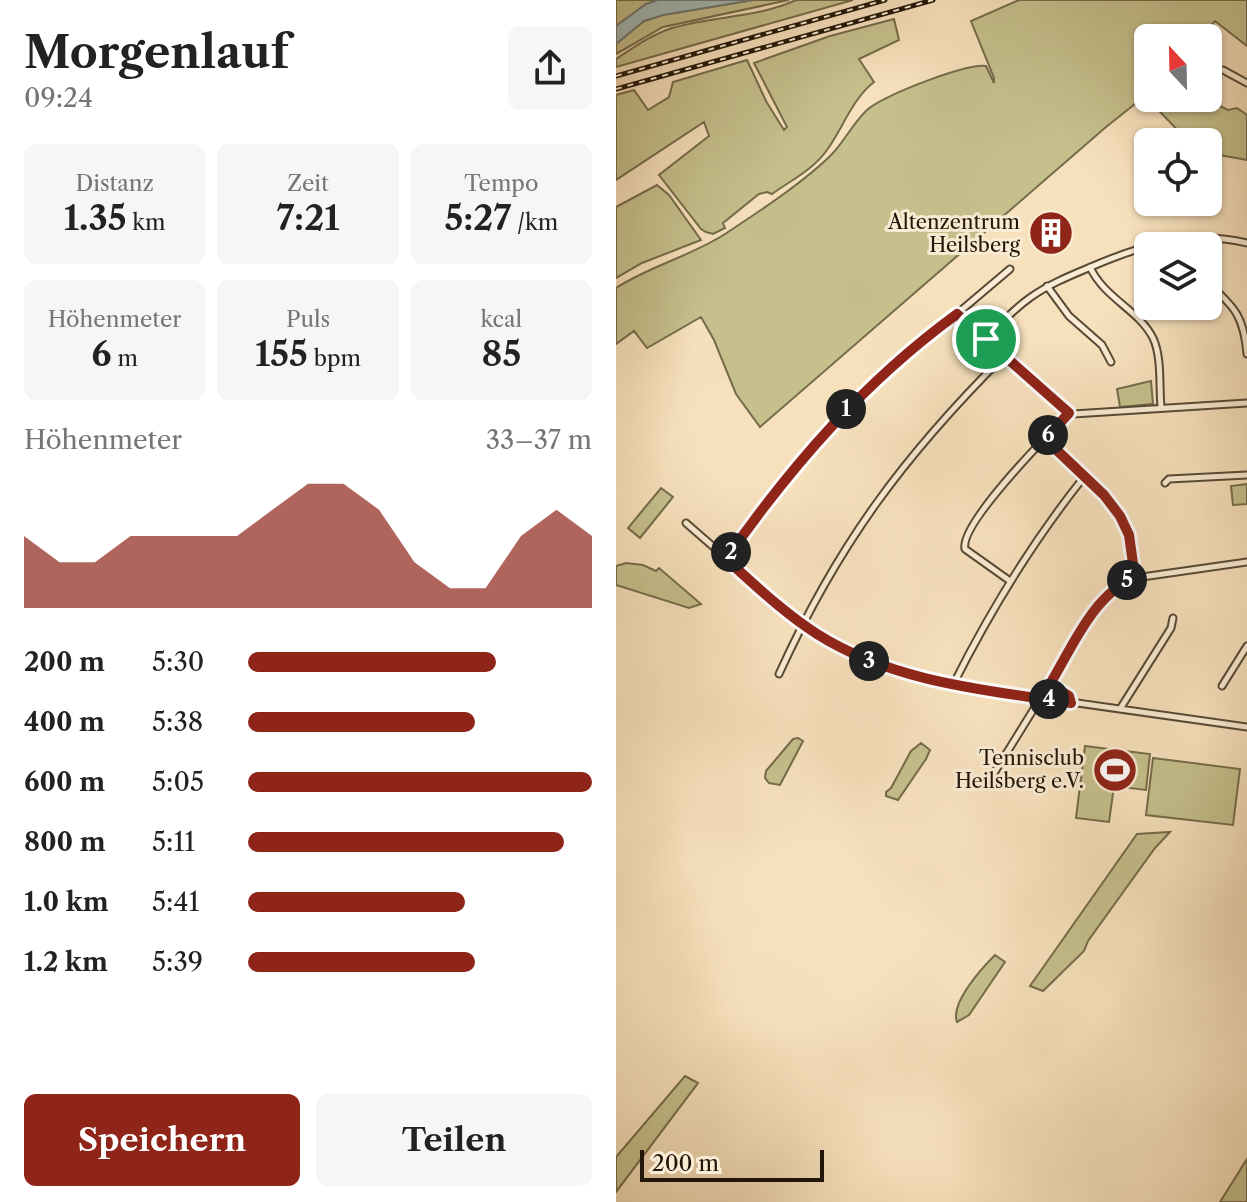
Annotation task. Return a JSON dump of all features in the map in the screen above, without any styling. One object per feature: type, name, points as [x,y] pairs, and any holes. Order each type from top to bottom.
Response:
[{"type":"street","points":[[1223,70],[1247,83]]},
{"type":"street","points":[[1222,240],[1247,243]]},
{"type":"street","points":[[986,339],[1017,308],[1047,286],[1134,249]]},
{"type":"street","points":[[1090,267],[1100,285],[1153,339],[1161,407]]},
{"type":"street","points":[[726,559],[786,477],[836,420],[886,371],[1010,269]]},
{"type":"street","points":[[1047,286],[1069,316],[1102,345],[1111,362]]},
{"type":"street","points":[[1222,297],[1239,314],[1247,354]]},
{"type":"street","points":[[957,314],[1069,413],[1247,403]]},
{"type":"street","points":[[779,674],[844,547],[885,489],[942,419],[1004,356]]},
{"type":"street","points":[[1010,581],[969,552],[964,541],[991,499],[1069,413]]},
{"type":"street","points":[[1045,439],[1110,502],[1125,526],[1135,578]]},
{"type":"street","points":[[1165,483],[1169,479],[1247,475]]},
{"type":"street","points":[[953,685],[1010,581],[1084,477]]},
{"type":"street","points":[[686,523],[802,624],[866,660],[953,685],[1247,727]]},
{"type":"street","points":[[988,783],[1098,605],[1116,587],[1135,578],[1247,562]]},
{"type":"street","points":[[1120,709],[1171,628],[1173,618]]},
{"type":"street","points":[[1222,686],[1247,646]]},
{"type":"street","points":[[1050,684],[1069,696],[1071,703]]},
{"type":"shaded area","points":[[616,0],[658,0],[645,5],[616,26]]},
{"type":"shaded area","points":[[753,0],[789,0],[663,27],[616,54],[616,44],[644,21]]},
{"type":"shaded area","points":[[796,0],[853,0],[616,67],[616,59],[664,31],[766,10]]},
{"type":"shaded area","points":[[1019,0],[1247,0],[1247,46],[1215,21],[1212,24],[1134,24],[1134,105],[760,427],[736,394],[701,317],[647,348],[634,331],[616,344],[616,288],[712,242],[781,196],[833,153],[862,115],[875,104],[925,82],[976,66],[986,66],[994,83],[971,21]]},
{"type":"shaded area","points":[[894,19],[899,40],[859,59],[874,82],[854,105],[822,157],[772,194],[759,194],[723,223],[725,228],[713,234],[701,229],[659,175],[709,136],[704,122],[616,180],[616,95],[634,90],[648,110],[669,97],[673,82],[747,60],[784,130],[787,127],[754,63],[830,36]]},
{"type":"shaded area","points":[[1222,107],[1228,110],[1237,108],[1247,115],[1247,160],[1222,156],[1222,128],[1176,128],[1160,112],[1222,112]]},
{"type":"shaded area","points":[[657,185],[669,195],[701,240],[642,263],[616,278],[616,207]]},
{"type":"shaded area","points":[[1151,381],[1153,404],[1120,407],[1117,389]]},
{"type":"shaded area","points":[[1247,484],[1247,504],[1233,505],[1231,486]]},
{"type":"shaded area","points":[[661,488],[673,497],[640,538],[628,528]]},
{"type":"shaded area","points":[[626,563],[643,565],[656,571],[659,568],[701,604],[689,608],[616,585],[616,566]]},
{"type":"shaded area","points":[[793,739],[803,741],[780,785],[769,783],[765,778],[766,771]]},
{"type":"shaded area","points":[[921,743],[930,750],[926,759],[898,800],[886,796],[911,751]]},
{"type":"shaded area","name":"Tennisclub Heilsberg e.V.","points":[[1085,746],[1150,754],[1146,790],[1114,786],[1109,822],[1076,818]]},
{"type":"shaded area","points":[[1153,758],[1240,769],[1233,825],[1146,815]]},
{"type":"shaded area","points":[[1170,832],[1155,848],[1084,951],[1043,991],[1030,986],[1137,834]]},
{"type":"shaded area","points":[[995,955],[1005,962],[969,1015],[957,1022],[958,1005],[963,996]]},
{"type":"shaded area","points":[[685,1076],[698,1083],[616,1192],[616,1157]]},
{"type":"shaded area","points":[[1247,1159],[1247,1202],[1220,1202]]},
{"type":"water","points":[[658,0],[753,0],[644,21],[616,44],[616,26],[646,4]]},
{"type":"railway","points":[[616,76],[885,0]]},
{"type":"railway","points":[[616,89],[933,0]]},
{"type":"place","name":"Altenzentrum Heilsberg","points":[[1051,233]]},
{"type":"place","name":"Tennisclub Heilsberg e.V.","points":[[1115,770]]},
{"type":"route","points":[[957,314],[986,339],[1069,413],[1045,439],[1110,502],[1129,535],[1135,578],[1116,587],[1098,605],[1050,684],[1069,696],[1071,703],[940,682],[866,660],[802,624],[726,559],[773,492],[810,447],[853,402],[906,355],[957,314]]}]
